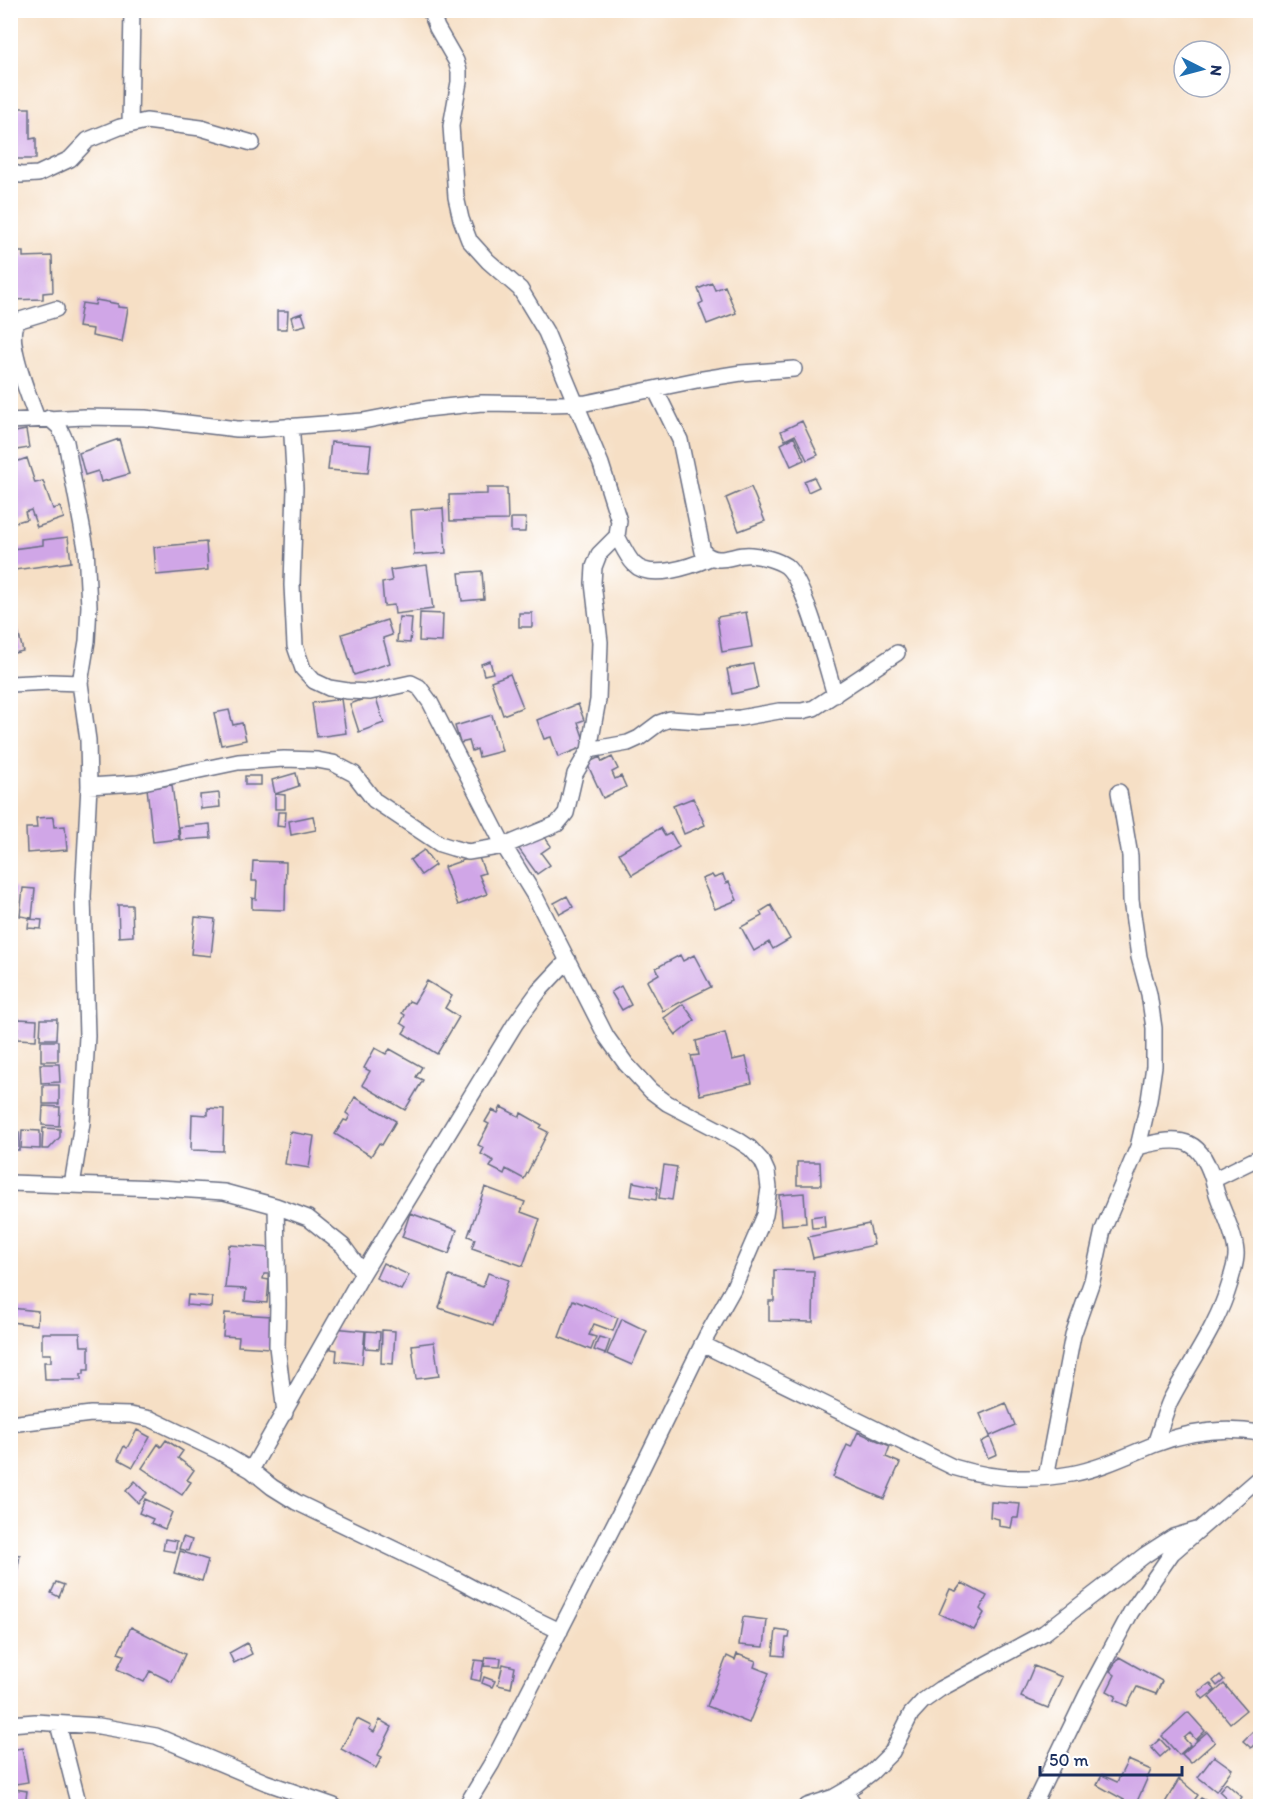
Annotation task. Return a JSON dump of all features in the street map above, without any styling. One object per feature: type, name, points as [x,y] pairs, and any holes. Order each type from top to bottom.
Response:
[{"type":"street","points":[[130,124],[132,10]]},
{"type":"street","points":[[89,786],[138,783],[238,762],[284,759],[317,760],[333,763],[354,774],[374,800],[440,844],[468,852],[504,846],[522,840],[562,820],[567,813],[575,774],[589,750],[598,700],[600,642],[592,583],[594,567],[599,554],[617,536],[619,521],[601,464],[555,351],[526,298],[514,282],[488,261],[469,240],[461,219],[456,197],[451,126],[459,71],[430,10]]},
{"type":"street","points":[[10,172],[38,174],[70,159],[88,140],[130,124],[146,121],[201,128],[252,143]]},
{"type":"street","points":[[56,309],[17,321],[13,331],[18,362],[43,418],[59,428],[66,442],[86,548],[89,614],[80,683],[88,740],[89,786],[83,896],[87,1036],[85,1096],[80,1143],[72,1185]]},
{"type":"street","points":[[10,421],[43,418],[145,418],[237,429],[259,429],[363,421],[426,409],[482,403],[600,401],[741,373],[794,369]]},
{"type":"street","points":[[655,389],[680,440],[700,542],[703,552],[710,558]]},
{"type":"street","points":[[289,426],[292,436],[295,488],[292,585],[295,645],[303,669],[314,681],[329,688],[370,692],[411,683],[419,687],[504,846],[536,898],[606,1036],[626,1064],[651,1091],[667,1104],[750,1148],[762,1161],[767,1172],[769,1188],[766,1208],[753,1247],[733,1290],[702,1344],[622,1509],[492,1763],[466,1806]]},
{"type":"street","points":[[617,536],[635,565],[655,572],[682,568],[710,558],[720,559],[749,554],[788,567],[807,603],[835,695]]},
{"type":"street","points":[[589,750],[628,743],[670,718],[700,721],[813,708],[897,653]]},
{"type":"street","points":[[10,684],[80,683]]},
{"type":"street","points":[[1046,1477],[1074,1335],[1092,1281],[1107,1220],[1137,1147],[1152,1077],[1154,1028],[1149,994],[1139,957],[1131,900],[1131,856],[1119,792]]},
{"type":"street","points":[[251,1470],[363,1273],[515,1024],[539,991],[568,960]]},
{"type":"street","points":[[1137,1147],[1171,1140],[1190,1144],[1203,1154],[1212,1171],[1236,1253],[1224,1303],[1205,1342],[1170,1403],[1155,1444]]},
{"type":"street","points":[[1214,1180],[1260,1157]]},
{"type":"street","points":[[10,1183],[224,1192],[276,1206],[308,1218],[343,1246],[363,1273]]},
{"type":"street","points":[[276,1206],[277,1346],[285,1413]]},
{"type":"street","points":[[702,1344],[953,1467],[987,1476],[1046,1477],[1072,1474],[1106,1464],[1155,1444],[1214,1431],[1260,1433]]},
{"type":"street","points":[[10,1424],[91,1414],[130,1415],[151,1419],[218,1451],[251,1470],[296,1502],[560,1631]]},
{"type":"street","points":[[1033,1806],[1087,1694],[1131,1612],[1172,1553],[1260,1477]]},
{"type":"street","points":[[807,1806],[834,1797],[872,1772],[892,1752],[911,1714],[923,1701],[940,1689],[1044,1633],[1136,1562],[1173,1537],[1197,1530]]},
{"type":"street","points":[[10,1724],[34,1722],[99,1726],[156,1736],[265,1782],[334,1806]]},
{"type":"street","points":[[58,1724],[79,1806]]},
{"type":"street","points":[[845,1791],[855,1806]]},
{"type":"building","points":[[10,108],[30,108],[30,139],[36,138],[36,159],[10,159]]},
{"type":"building","points":[[10,252],[23,252],[23,257],[52,256],[53,292],[43,293],[43,299],[10,300]]},
{"type":"building","points":[[712,283],[715,290],[725,286],[736,313],[707,324],[699,304],[703,302],[698,289]]},
{"type":"building","points":[[96,300],[128,308],[122,342],[92,336],[93,329],[78,327],[82,303],[95,305]]},
{"type":"building","points":[[277,311],[288,311],[287,329],[277,329]]},
{"type":"building","points":[[302,313],[306,325],[294,328],[291,317]]},
{"type":"building","points":[[802,421],[818,455],[807,460],[795,435],[785,440],[781,431]]},
{"type":"building","points":[[26,430],[29,448],[10,451],[10,433]]},
{"type":"building","points":[[794,437],[804,460],[791,466],[781,444]]},
{"type":"building","points":[[119,439],[129,474],[101,482],[98,471],[85,475],[79,453]]},
{"type":"building","points":[[331,442],[371,445],[368,473],[328,470]]},
{"type":"building","points":[[27,458],[35,483],[43,481],[53,509],[60,507],[64,518],[37,527],[31,510],[25,512],[27,519],[10,524],[10,480],[13,479],[10,464]]},
{"type":"building","points":[[814,477],[819,487],[808,492],[804,481]]},
{"type":"building","points":[[751,487],[765,521],[739,531],[726,498]]},
{"type":"building","points":[[487,488],[507,488],[508,520],[450,521],[449,495],[487,494]]},
{"type":"building","points":[[443,508],[446,553],[414,555],[411,510]]},
{"type":"building","points":[[511,518],[526,518],[525,532],[511,532]]},
{"type":"building","points":[[68,537],[71,562],[15,570],[12,549],[43,545],[43,540]]},
{"type":"building","points":[[206,542],[208,570],[156,575],[154,547]]},
{"type":"building","points":[[427,565],[433,609],[395,614],[394,605],[384,606],[382,583],[392,581],[390,570]]},
{"type":"building","points":[[482,571],[484,599],[462,601],[459,573]]},
{"type":"building","points":[[746,612],[752,647],[722,652],[717,617]]},
{"type":"building","points":[[420,613],[443,614],[442,642],[419,641]]},
{"type":"building","points":[[519,613],[532,613],[532,627],[519,627]]},
{"type":"building","points":[[399,617],[412,618],[410,643],[397,642]]},
{"type":"building","points":[[15,620],[23,651],[10,654],[10,621]]},
{"type":"building","points":[[387,620],[392,635],[383,638],[390,663],[354,675],[342,634]]},
{"type":"building","points":[[490,661],[493,673],[484,675],[481,664]]},
{"type":"building","points":[[753,664],[758,688],[732,694],[727,669]]},
{"type":"building","points":[[510,674],[523,707],[503,715],[491,681]]},
{"type":"building","points":[[375,695],[384,723],[359,732],[350,704]]},
{"type":"building","points":[[341,699],[346,733],[317,737],[312,703]]},
{"type":"building","points":[[578,704],[584,720],[578,722],[586,746],[558,757],[551,737],[544,739],[537,720]]},
{"type":"building","points":[[229,710],[233,725],[242,723],[246,740],[221,745],[214,713]]},
{"type":"building","points":[[492,715],[502,751],[479,757],[477,749],[472,751],[469,741],[460,743],[455,726]]},
{"type":"building","points":[[600,757],[602,762],[612,757],[618,769],[612,772],[615,779],[621,776],[626,787],[603,798],[587,763]]},
{"type":"building","points":[[296,773],[299,786],[275,794],[272,780]]},
{"type":"building","points":[[245,776],[261,776],[261,785],[245,785]]},
{"type":"building","points":[[172,785],[179,839],[153,842],[147,788]]},
{"type":"building","points":[[219,793],[220,807],[201,809],[200,795]]},
{"type":"building","points":[[275,794],[285,795],[285,809],[275,809]]},
{"type":"building","points":[[693,798],[705,825],[684,834],[673,806]]},
{"type":"building","points":[[278,812],[286,812],[285,827],[277,826]]},
{"type":"building","points":[[313,816],[316,830],[291,835],[289,821]]},
{"type":"building","points":[[53,817],[54,827],[65,826],[67,850],[27,853],[26,828],[37,828],[36,818]]},
{"type":"building","points":[[210,824],[211,838],[180,840],[179,827]]},
{"type":"building","points":[[660,828],[665,836],[671,833],[679,847],[632,875],[619,853]]},
{"type":"building","points":[[542,833],[551,846],[541,853],[550,865],[537,874],[519,849]]},
{"type":"building","points":[[424,850],[435,865],[421,875],[410,860]]},
{"type":"building","points":[[478,855],[485,873],[479,875],[487,894],[458,905],[444,867]]},
{"type":"building","points":[[253,861],[286,862],[285,910],[252,909],[252,898],[256,899],[257,881],[252,881]]},
{"type":"building","points":[[712,875],[714,878],[723,875],[726,883],[729,882],[737,900],[715,909],[702,879]]},
{"type":"building","points":[[10,887],[17,888],[13,915],[10,915]]},
{"type":"building","points":[[23,888],[35,889],[32,918],[20,916]]},
{"type":"building","points":[[567,896],[573,907],[560,914],[554,903]]},
{"type":"building","points":[[118,905],[132,905],[133,936],[119,937]]},
{"type":"building","points":[[771,905],[790,939],[773,949],[769,942],[754,951],[741,927],[762,916],[760,912]]},
{"type":"building","points":[[195,917],[215,919],[211,956],[191,954]]},
{"type":"building","points":[[29,919],[42,920],[41,929],[28,928]]},
{"type":"building","points":[[680,955],[683,961],[694,955],[711,987],[663,1011],[647,981],[659,974],[656,968]]},
{"type":"building","points":[[427,981],[452,996],[445,1008],[459,1017],[437,1054],[403,1033],[407,1027],[401,1023],[405,1015],[402,1013],[409,1001],[414,1003]]},
{"type":"building","points":[[621,986],[631,1005],[622,1010],[611,992]]},
{"type":"building","points":[[683,1004],[695,1020],[676,1035],[664,1018]]},
{"type":"building","points":[[18,1019],[37,1020],[36,1040],[17,1039]]},
{"type":"building","points":[[41,1019],[57,1019],[56,1039],[40,1039]]},
{"type":"building","points":[[10,1021],[15,1021],[14,1040],[10,1040]]},
{"type":"building","points":[[725,1033],[732,1060],[746,1057],[752,1083],[700,1095],[691,1056],[699,1055],[696,1041]]},
{"type":"building","points":[[41,1041],[58,1041],[58,1061],[41,1061]]},
{"type":"building","points":[[375,1048],[386,1054],[390,1049],[422,1067],[416,1077],[423,1080],[405,1110],[362,1085],[370,1071],[364,1068]]},
{"type":"building","points":[[40,1064],[59,1064],[60,1082],[41,1083]]},
{"type":"building","points":[[43,1085],[59,1085],[59,1104],[43,1104]]},
{"type":"building","points":[[355,1097],[396,1121],[382,1145],[379,1143],[371,1156],[335,1134],[344,1120],[347,1121],[350,1116],[346,1113]]},
{"type":"building","points":[[43,1106],[60,1107],[59,1126],[42,1125]]},
{"type":"building","points":[[501,1107],[520,1117],[521,1113],[542,1125],[540,1128],[548,1132],[524,1179],[506,1169],[504,1174],[490,1167],[494,1161],[481,1154],[484,1148],[478,1145],[489,1124],[485,1122],[492,1110],[498,1113]]},
{"type":"building","points":[[208,1108],[224,1109],[223,1151],[191,1150],[192,1114],[208,1115]]},
{"type":"building","points":[[43,1128],[60,1129],[60,1137],[49,1149],[42,1149]]},
{"type":"building","points":[[22,1130],[40,1131],[40,1149],[21,1148]]},
{"type":"building","points":[[10,1132],[19,1132],[19,1150],[10,1150]]},
{"type":"building","points":[[290,1132],[314,1136],[309,1168],[285,1164]]},
{"type":"building","points":[[797,1162],[820,1162],[821,1185],[797,1185]]},
{"type":"building","points":[[664,1165],[677,1167],[672,1200],[659,1198]]},
{"type":"building","points":[[633,1182],[658,1187],[656,1200],[631,1196]]},
{"type":"building","points":[[485,1187],[525,1202],[521,1212],[540,1219],[523,1266],[472,1248],[475,1239],[468,1236]]},
{"type":"building","points":[[804,1193],[806,1223],[781,1225],[779,1195]]},
{"type":"building","points":[[410,1213],[457,1230],[449,1254],[402,1237]]},
{"type":"building","points":[[824,1215],[825,1227],[812,1228],[811,1217]]},
{"type":"building","points":[[869,1224],[874,1245],[813,1258],[808,1237]]},
{"type":"building","points":[[229,1245],[272,1248],[270,1274],[264,1274],[263,1279],[269,1280],[267,1303],[245,1301],[246,1289],[225,1288]]},
{"type":"building","points":[[383,1263],[409,1275],[401,1290],[376,1278]]},
{"type":"building","points":[[774,1270],[814,1271],[813,1322],[769,1321],[769,1301],[774,1301]]},
{"type":"building","points":[[488,1273],[508,1280],[493,1326],[439,1308],[449,1276],[483,1287]]},
{"type":"building","points":[[188,1295],[212,1297],[211,1307],[187,1305]]},
{"type":"building","points":[[573,1300],[618,1318],[613,1331],[594,1324],[589,1335],[596,1337],[591,1350],[559,1337]]},
{"type":"building","points":[[11,1308],[38,1311],[37,1325],[10,1322]]},
{"type":"building","points":[[225,1313],[272,1316],[270,1348],[238,1346],[239,1337],[223,1336]]},
{"type":"building","points":[[622,1319],[647,1331],[632,1365],[607,1354]]},
{"type":"building","points":[[333,1328],[365,1331],[362,1364],[336,1361],[337,1350],[331,1349]]},
{"type":"building","points":[[382,1330],[395,1331],[393,1364],[381,1363]]},
{"type":"building","points":[[366,1331],[380,1332],[379,1349],[365,1348]]},
{"type":"building","points":[[42,1333],[80,1333],[81,1346],[89,1346],[89,1370],[84,1370],[81,1380],[45,1380],[44,1362],[51,1362],[51,1354],[42,1354]]},
{"type":"building","points":[[599,1337],[610,1340],[605,1354],[594,1350]]},
{"type":"building","points":[[434,1342],[439,1376],[416,1379],[412,1345]]},
{"type":"building","points":[[1006,1403],[1015,1425],[990,1436],[980,1414]]},
{"type":"building","points":[[137,1430],[150,1437],[133,1467],[118,1459],[124,1446],[127,1448]]},
{"type":"building","points":[[858,1432],[890,1446],[886,1457],[900,1463],[884,1499],[833,1477],[847,1445],[851,1447]]},
{"type":"building","points":[[990,1437],[997,1454],[988,1458],[981,1442]]},
{"type":"building","points":[[166,1440],[183,1451],[178,1458],[194,1470],[187,1480],[191,1482],[182,1495],[142,1468],[158,1444],[161,1447]]},
{"type":"building","points":[[135,1481],[147,1493],[138,1503],[126,1491]]},
{"type":"building","points":[[145,1499],[172,1512],[165,1529],[151,1523],[153,1519],[139,1513]]},
{"type":"building","points":[[991,1502],[1020,1504],[1018,1518],[1013,1518],[1011,1528],[999,1526],[999,1519],[990,1517]]},
{"type":"building","points":[[183,1537],[192,1540],[188,1551],[179,1549]]},
{"type":"building","points":[[165,1539],[177,1541],[175,1552],[163,1550]]},
{"type":"building","points":[[180,1551],[208,1560],[202,1581],[174,1573]]},
{"type":"building","points":[[10,1554],[20,1555],[13,1595],[10,1594]]},
{"type":"building","points":[[56,1582],[64,1585],[59,1597],[51,1593]]},
{"type":"building","points":[[962,1583],[987,1596],[980,1609],[984,1613],[974,1630],[939,1614],[950,1589],[956,1591]]},
{"type":"building","points":[[743,1617],[767,1620],[764,1647],[739,1645]]},
{"type":"building","points":[[131,1627],[185,1654],[172,1682],[150,1671],[144,1682],[117,1669],[124,1655],[118,1653]]},
{"type":"building","points":[[776,1630],[790,1632],[789,1638],[786,1638],[784,1656],[773,1655]]},
{"type":"building","points":[[247,1643],[252,1654],[234,1663],[229,1653]]},
{"type":"building","points":[[737,1654],[756,1661],[754,1667],[769,1673],[749,1723],[707,1706],[727,1656],[735,1660]]},
{"type":"building","points":[[486,1657],[501,1658],[500,1667],[484,1666]]},
{"type":"building","points":[[1119,1657],[1162,1681],[1156,1694],[1137,1687],[1127,1706],[1114,1700],[1116,1696],[1107,1691],[1115,1675],[1110,1671]]},
{"type":"building","points":[[475,1660],[484,1661],[480,1681],[471,1679]]},
{"type":"building","points":[[503,1664],[515,1667],[511,1688],[498,1685]]},
{"type":"building","points":[[1034,1666],[1062,1677],[1048,1708],[1021,1697]]},
{"type":"building","points":[[1220,1675],[1224,1680],[1217,1686],[1213,1681]]},
{"type":"building","points":[[484,1677],[495,1681],[492,1687],[482,1683]]},
{"type":"building","points":[[1210,1683],[1215,1690],[1203,1699],[1198,1692]]},
{"type":"building","points":[[1224,1684],[1246,1710],[1230,1723],[1209,1697]]},
{"type":"building","points":[[1188,1712],[1205,1731],[1196,1740],[1190,1733],[1184,1738],[1190,1745],[1179,1755],[1162,1736]]},
{"type":"building","points":[[357,1719],[371,1726],[369,1729],[374,1732],[380,1720],[392,1727],[378,1755],[382,1757],[376,1768],[341,1749]]},
{"type":"building","points":[[1207,1732],[1215,1742],[1191,1763],[1182,1754]]},
{"type":"building","points":[[1252,1732],[1258,1737],[1260,1733],[1260,1738],[1251,1748],[1243,1741]]},
{"type":"building","points":[[1160,1739],[1169,1749],[1160,1757],[1151,1747]]},
{"type":"building","points":[[22,1748],[28,1782],[16,1784],[10,1750]]},
{"type":"building","points":[[1214,1756],[1232,1769],[1216,1791],[1198,1777]]},
{"type":"building","points":[[1128,1760],[1151,1770],[1135,1806],[1097,1785],[1102,1775],[1117,1782]]},
{"type":"building","points":[[1179,1779],[1198,1795],[1190,1806],[1163,1806]]},
{"type":"building","points":[[1226,1783],[1242,1797],[1235,1806],[1219,1791]]},
{"type":"building","points":[[14,1789],[27,1791],[25,1806],[12,1806]]},
{"type":"building","points":[[1201,1798],[1215,1806],[1194,1806]]}]
